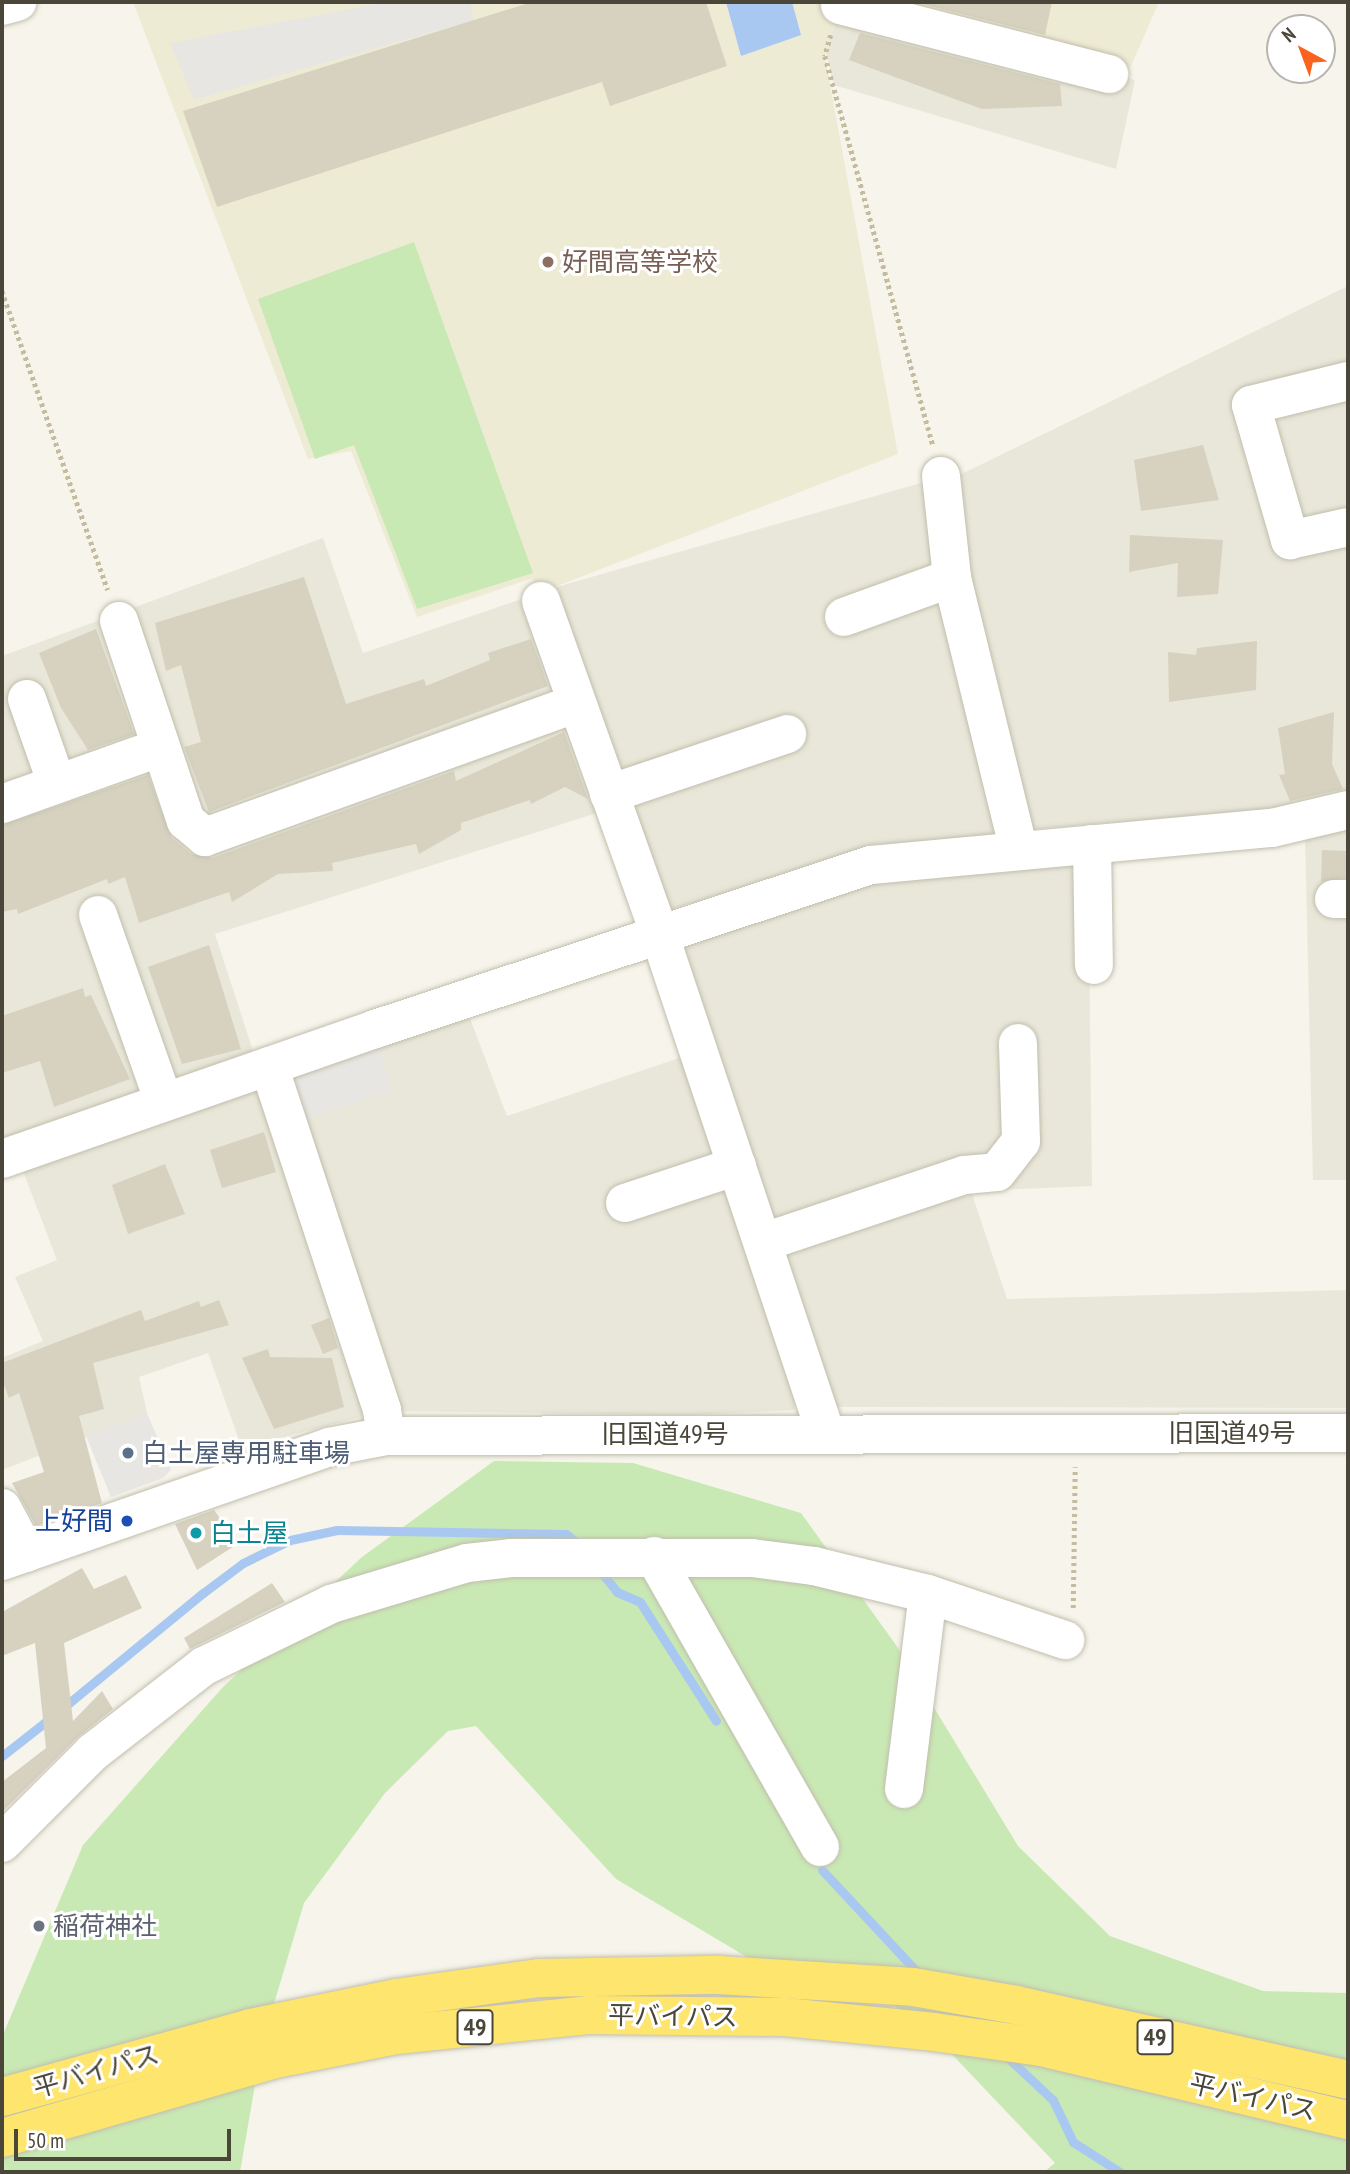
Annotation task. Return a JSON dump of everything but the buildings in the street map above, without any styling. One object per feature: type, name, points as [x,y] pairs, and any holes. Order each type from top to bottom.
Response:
[{"type":"highway","name":"平バイパス","points":[[2,2098],[250,2028],[396,1998],[539,1978],[719,1976],[913,1987],[1348,2081]]},
{"type":"highway","name":"平バイパス","points":[[2,2138],[280,2058],[396,2035],[590,2015],[785,2017],[960,2036],[1022,2045],[1348,2120]]},
{"type":"street","points":[[2,6],[17,2]]},
{"type":"street","points":[[840,5],[1109,74]]},
{"type":"street","points":[[1348,381],[1251,405],[1290,540],[1348,527]]},
{"type":"street","points":[[941,476],[952,578],[1017,843]]},
{"type":"street","points":[[844,617],[952,578]]},
{"type":"street","points":[[541,601],[659,933],[826,1434]]},
{"type":"street","points":[[120,621],[186,821],[205,837],[577,703]]},
{"type":"street","points":[[27,699],[57,784]]},
{"type":"street","points":[[609,794],[787,734]]},
{"type":"street","points":[[2,804],[153,750]]},
{"type":"street","points":[[2,1159],[659,933],[871,865],[1017,843],[1092,844],[1272,828],[1348,810]]},
{"type":"street","points":[[1092,844],[1094,965]]},
{"type":"street","points":[[99,915],[164,1102]]},
{"type":"street","points":[[764,1242],[964,1175],[996,1172],[1021,1141],[1018,1043]]},
{"type":"street","points":[[269,1066],[382,1410],[386,1436]]},
{"type":"street","points":[[625,1203],[737,1166]]},
{"type":"street","name":"旧国道49号","points":[[14,1557],[329,1447],[386,1436],[1348,1433]]},
{"type":"street","points":[[2,1508],[14,1557]]},
{"type":"street","points":[[654,1556],[820,1847]]},
{"type":"street","points":[[2,1843],[93,1752],[167,1692],[216,1661],[331,1604],[376,1588],[467,1563],[594,1557],[752,1558],[814,1566],[928,1594],[1065,1640]]},
{"type":"street","points":[[904,1789],[928,1594]]},
{"type":"path","points":[[840,5],[825,57],[941,476]]},
{"type":"path","points":[[2,291],[120,621]]},
{"type":"path","points":[[1065,1640],[1073,1611],[1076,1433]]},
{"type":"shaded area","name":"好間高等学校","points":[[133,2],[1159,2],[1131,66],[1109,74],[840,5],[825,57],[898,454],[539,593],[533,578],[417,617],[351,451],[308,459]]},
{"type":"shaded area","points":[[388,2],[470,2],[474,20],[194,100],[170,43]]},
{"type":"shaded area","points":[[840,5],[1135,80],[1116,169],[834,85],[826,53]]},
{"type":"shaded area","points":[[1348,286],[1348,791],[1280,809],[1017,830],[943,483]]},
{"type":"shaded area","points":[[928,481],[945,592],[1004,837],[851,852],[667,911],[630,817],[641,799],[215,934],[254,1054],[2,1142],[2,656],[323,538],[363,653],[560,586]]},
{"type":"shaded area","points":[[1348,822],[1348,1180],[1313,1180],[1305,834]]},
{"type":"shaded area","points":[[1088,856],[1092,1186],[971,1191],[1007,1299],[1348,1290],[1348,1408],[831,1407],[677,941],[903,872]]},
{"type":"shaded area","points":[[466,1008],[507,1116],[685,1056],[796,1395],[794,1410],[686,1415],[391,1411],[295,1124],[391,1090],[376,1038]]},
{"type":"shaded area","points":[[376,1038],[392,1090],[295,1124],[278,1073]]},
{"type":"shaded area","points":[[262,1078],[368,1415],[242,1448],[208,1353],[139,1377],[147,1413],[2,1470],[2,1358],[43,1341],[15,1277],[57,1260],[21,1166]]},
{"type":"shaded area","name":"白土屋専用駐車場","points":[[147,1413],[171,1470],[163,1478],[111,1497],[86,1436]]},
{"type":"green space","points":[[414,242],[533,573],[417,609],[354,445],[315,459],[258,299]]},
{"type":"green space","points":[[494,1461],[633,1463],[801,1513],[896,1645],[1018,1846],[1110,1936],[1263,1991],[1348,1993],[1348,2172],[1044,2172],[1055,2163],[946,2048],[877,1991],[794,1985],[616,1879],[476,1726],[448,1731],[385,1793],[304,1903],[262,2044],[240,2172],[2,2172],[2,2037],[83,1845],[223,1687],[362,1557]]},
{"type":"water","points":[[726,2],[792,2],[801,35],[741,56]]},
{"type":"waterway","points":[[64,1707],[243,1563],[290,1540],[337,1530],[566,1534],[582,1547]]},
{"type":"waterway","points":[[599,1569],[617,1592],[640,1602],[716,1721]]},
{"type":"waterway","points":[[2,1756],[53,1716]]},
{"type":"waterway","points":[[822,1870],[919,1974]]},
{"type":"waterway","points":[[1005,2055],[1053,2100],[1073,2142],[1120,2172]]},
{"type":"place","name":"好間高等学校","points":[[548,262]]},
{"type":"place","name":"白土屋専用駐車場","points":[[128,1453]]},
{"type":"place","name":"上好間","points":[[127,1521]]},
{"type":"place","name":"白土屋","points":[[196,1533]]},
{"type":"place","name":"稲荷神社","points":[[39,1926]]}]
